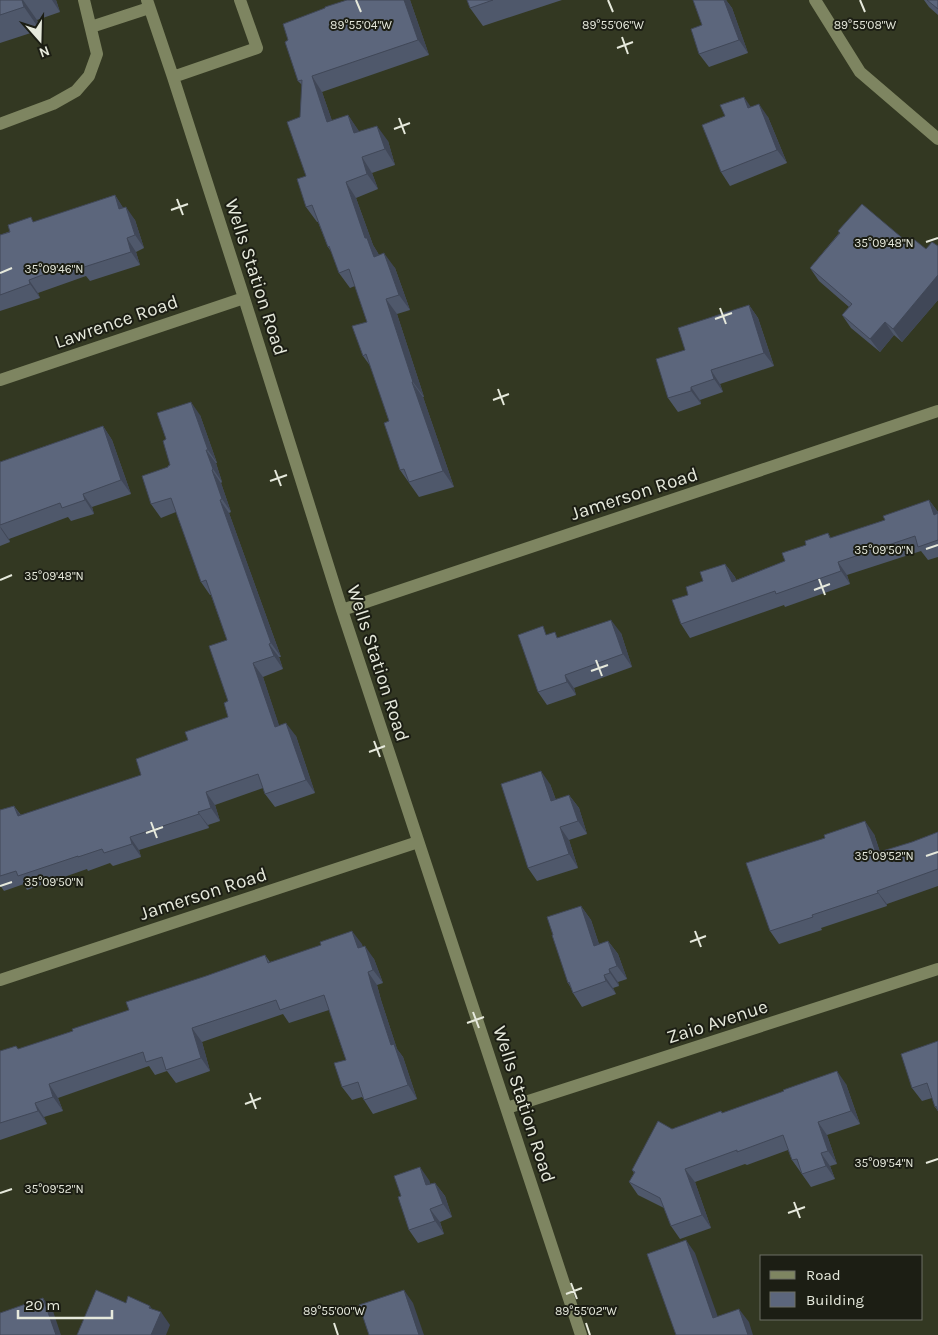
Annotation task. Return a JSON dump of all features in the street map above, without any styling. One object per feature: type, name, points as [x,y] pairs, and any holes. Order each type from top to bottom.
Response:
[{"type":"street","points":[[0,124],[53,104],[76,91],[89,76],[98,54],[84,0]]},
{"type":"street","points":[[173,77],[257,48],[240,0]]},
{"type":"street","points":[[815,0],[860,72],[938,139]]},
{"type":"street","points":[[91,27],[148,4]]},
{"type":"street","name":"Wells Station Road","points":[[148,4],[244,298],[342,610],[581,1335]]},
{"type":"street","name":"Lawrence Road","points":[[0,380],[244,298]]},
{"type":"street","name":"Jamerson Road","points":[[342,610],[938,411]]},
{"type":"street","name":"Jamerson Road","points":[[0,980],[418,842]]},
{"type":"street","name":"Zaio Avenue","points":[[506,1108],[938,969]]},
{"type":"building","points":[[0,0],[22,0],[24,7],[0,15]]},
{"type":"building","points":[[347,0],[404,0],[418,40],[312,76],[327,122],[348,115],[354,133],[377,126],[385,149],[362,157],[367,174],[346,182],[365,238],[367,238],[374,257],[384,253],[399,295],[386,299],[443,471],[409,482],[404,469],[400,470],[384,423],[389,421],[366,354],[363,356],[352,326],[367,322],[349,269],[339,273],[312,205],[306,207],[297,179],[306,176],[287,122],[300,117],[302,80],[298,81],[285,42],[288,40],[283,24]]},
{"type":"building","points":[[467,0],[493,0],[470,8]]},
{"type":"building","points":[[693,0],[724,0],[739,40],[699,54],[691,29],[702,25]]},
{"type":"building","points":[[927,0],[938,0],[938,9]]},
{"type":"building","points":[[744,97],[748,108],[759,104],[777,150],[721,172],[702,125],[725,116],[720,105]]},
{"type":"building","points":[[115,195],[119,209],[126,207],[135,235],[127,238],[131,252],[81,268],[79,261],[29,280],[30,284],[0,295],[0,235],[10,232],[8,225],[31,217],[33,222]]},
{"type":"building","points":[[862,204],[907,242],[911,237],[926,249],[932,242],[938,246],[938,275],[893,329],[885,322],[870,339],[842,315],[852,304],[810,268],[840,233],[838,231]]},
{"type":"building","points":[[749,305],[764,353],[711,370],[714,379],[691,387],[691,391],[668,398],[656,359],[685,350],[678,328]]},
{"type":"building","points":[[191,402],[208,450],[206,450],[222,499],[220,500],[271,643],[269,644],[274,656],[253,663],[275,727],[286,723],[306,780],[265,794],[258,774],[206,792],[211,808],[198,812],[199,814],[130,837],[132,844],[104,853],[102,849],[18,876],[16,871],[0,876],[0,810],[14,806],[18,816],[141,775],[136,759],[188,740],[185,732],[228,717],[224,703],[228,701],[209,646],[227,640],[206,580],[201,582],[171,498],[151,504],[142,476],[170,465],[163,441],[166,439],[157,413]]},
{"type":"building","points":[[103,426],[121,480],[83,494],[85,500],[62,508],[60,503],[0,525],[0,462]]},
{"type":"building","points":[[929,500],[934,515],[938,513],[938,540],[918,547],[915,536],[838,562],[841,571],[776,594],[775,591],[681,624],[672,600],[688,595],[686,587],[703,581],[700,572],[725,564],[732,582],[785,561],[782,553],[806,545],[805,541],[828,533],[830,538],[885,520],[883,516]]},
{"type":"building","points":[[611,620],[623,654],[565,675],[567,682],[538,692],[518,635],[543,626],[546,635],[555,632],[557,638]]},
{"type":"building","points":[[541,771],[551,801],[569,795],[578,821],[560,827],[569,854],[528,868],[501,784]]},
{"type":"building","points":[[865,821],[876,853],[938,832],[938,869],[877,891],[878,893],[812,915],[813,917],[770,931],[746,863],[825,838],[824,835]]},
{"type":"building","points":[[581,906],[594,946],[608,941],[617,966],[609,969],[610,973],[604,975],[606,981],[573,993],[547,917]]},
{"type":"building","points":[[352,931],[358,948],[365,946],[373,970],[368,972],[372,987],[391,1045],[394,1044],[408,1085],[364,1100],[358,1082],[342,1087],[334,1063],[346,1060],[324,995],[280,1010],[276,1000],[192,1028],[201,1058],[166,1070],[162,1057],[146,1062],[143,1052],[49,1084],[53,1097],[35,1103],[38,1111],[0,1123],[0,1051],[16,1046],[18,1049],[129,1010],[126,1002],[265,955],[268,963],[321,945],[320,942]]},
{"type":"building","points":[[938,1041],[938,1111],[927,1083],[912,1088],[901,1054]]},
{"type":"building","points":[[837,1071],[851,1111],[818,1122],[828,1151],[821,1153],[826,1166],[802,1174],[797,1159],[792,1160],[783,1135],[685,1169],[702,1215],[671,1226],[660,1198],[629,1182],[635,1172],[632,1170],[658,1121],[672,1129]]},
{"type":"building","points":[[420,1167],[426,1185],[435,1183],[443,1204],[430,1209],[435,1221],[409,1230],[398,1197],[401,1196],[394,1176]]},
{"type":"building","points":[[686,1240],[713,1318],[739,1309],[748,1335],[676,1335],[647,1254]]},
{"type":"building","points":[[96,1290],[126,1303],[128,1296],[150,1306],[149,1308],[161,1312],[151,1335],[77,1335]]},
{"type":"building","points":[[404,1290],[419,1335],[369,1335],[359,1305]]},
{"type":"building","points":[[43,1298],[56,1335],[0,1335],[0,1313]]}]
